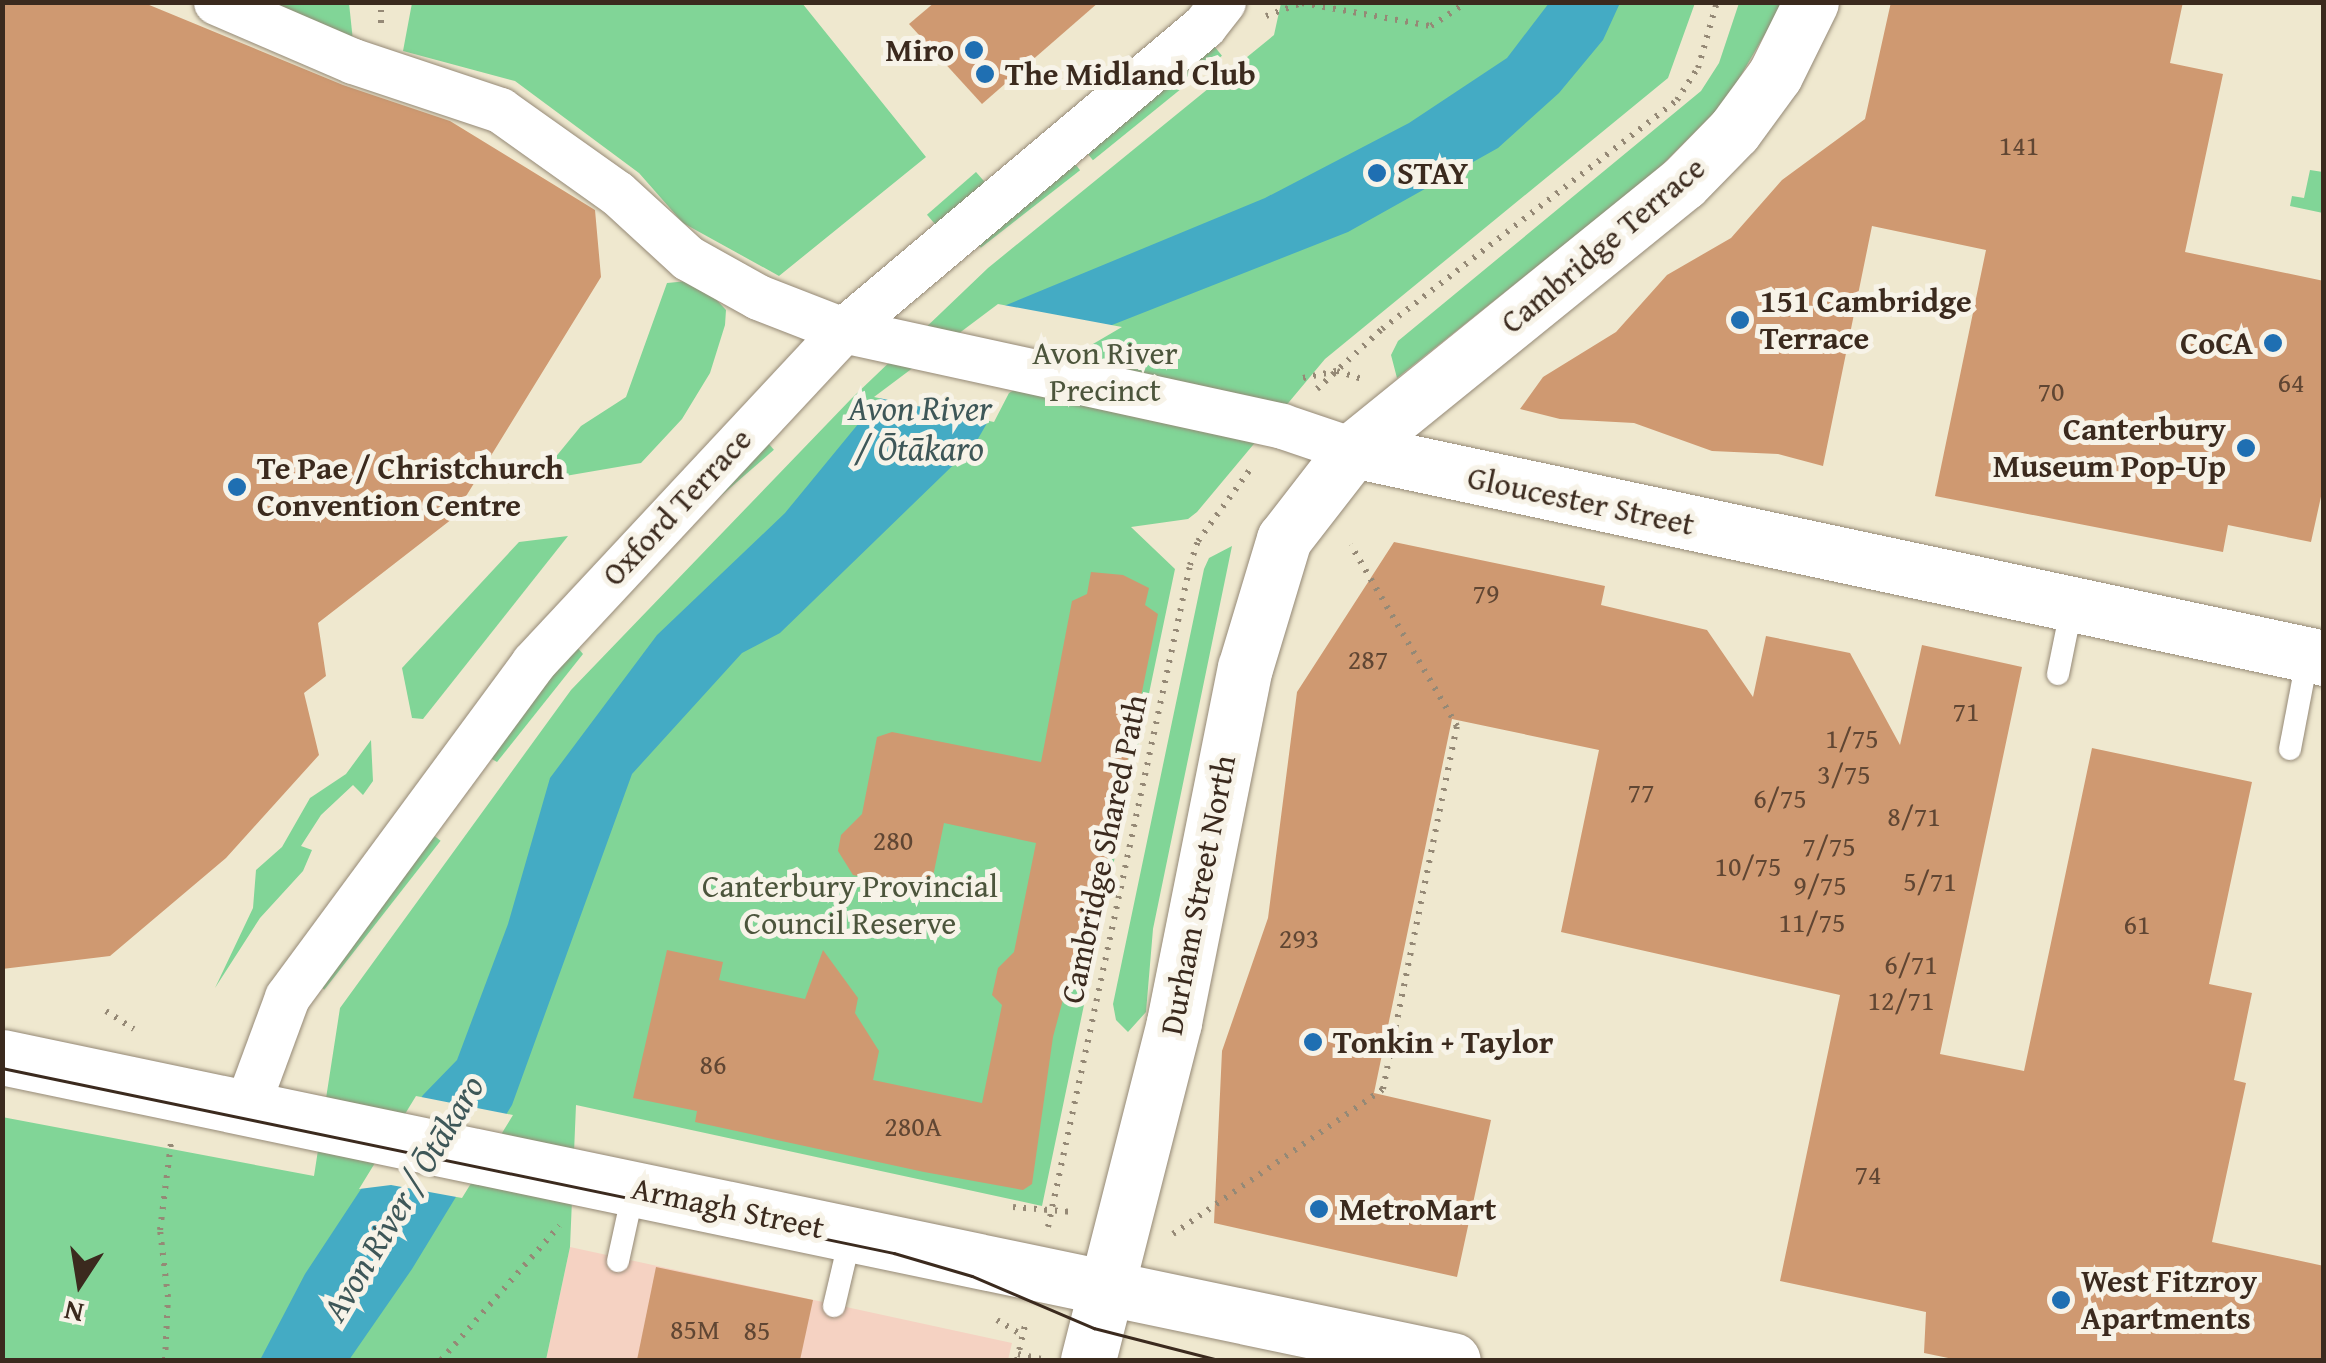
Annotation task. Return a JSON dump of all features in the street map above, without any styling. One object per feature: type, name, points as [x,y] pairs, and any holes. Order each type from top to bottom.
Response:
[{"type":"street","name":"Gloucester Street","points":[[216,2],[352,61],[500,110],[617,193],[688,258],[758,297],[843,330],[1282,426],[1352,450],[2316,657]]},
{"type":"street","name":"Cambridge Terrace","points":[[1352,450],[1683,183],[1764,90],[1811,2]]},
{"type":"street","name":"Oxford Terrace","points":[[246,1108],[288,997],[533,662],[843,330],[1213,4]]},
{"type":"street","name":"Durham Street North","points":[[1065,1360],[1104,1287],[1174,1022],[1264,599],[1284,539],[1352,450]]},
{"type":"street","name":"Armagh Street","points":[[2,1057],[348,1129],[561,1197],[634,1188],[1435,1359]]},
{"type":"lane","points":[[2058,674],[2072,605]]},
{"type":"lane","points":[[2290,749],[2316,657]]},
{"type":"lane","points":[[618,1260],[634,1188]]},
{"type":"lane","points":[[834,1306],[851,1234]]},
{"type":"path","points":[[1213,4],[1261,17],[1302,3],[1432,26],[1467,2]]},
{"type":"path","points":[[1303,402],[1677,100],[1698,68],[1717,2]]},
{"type":"path","points":[[1304,378],[1337,371],[1370,382]]},
{"type":"path","name":"Cambridge Shared Path","points":[[1051,1214],[1190,565],[1198,541],[1226,502]]},
{"type":"path","points":[[1172,1234],[1383,1089],[1458,726],[1351,545]]},
{"type":"path","points":[[165,1360],[168,1298],[160,1230],[171,1140]]},
{"type":"path","points":[[441,1360],[561,1197]]},
{"type":"path","points":[[1012,1207],[1051,1214],[1089,1211]]},
{"type":"path","points":[[1027,1318],[1017,1357],[1065,1360]]},
{"type":"shaded area","points":[[570,1247],[1012,1343],[1008,1360],[546,1360]]},
{"type":"green space","points":[[269,3],[349,3],[353,41]]},
{"type":"green space","points":[[412,3],[802,3],[926,157],[779,276],[683,223],[639,173],[515,81],[403,51]]},
{"type":"green space","name":"Avon River Precinct","points":[[1281,3],[1695,3],[1668,78],[1325,359],[1197,512],[1188,519],[1131,527],[1175,569],[1042,1206],[576,1105],[570,1247],[546,1360],[3,1360],[2,1117],[314,1176],[340,1008],[571,690],[852,398],[988,268],[1274,35]]},
{"type":"green space","points":[[1739,3],[1783,3],[1726,101],[1653,174],[1397,378],[1391,355],[1398,341],[1701,91],[1719,63]]},
{"type":"green space","points":[[1210,41],[1222,56],[1093,160],[1081,145]]},
{"type":"green space","points":[[1069,156],[1080,170],[981,248],[970,234]]},
{"type":"green space","points":[[2310,170],[2323,172],[2323,213],[2290,206],[2292,196],[2304,198]]},
{"type":"green space","points":[[976,172],[988,186],[939,228],[927,215]]},
{"type":"green space","points":[[698,280],[726,310],[725,325],[710,373],[682,419],[641,463],[536,481],[581,426],[626,397],[667,283]]},
{"type":"green space","points":[[768,443],[774,450],[642,565],[636,558]]},
{"type":"green space","points":[[568,536],[423,719],[412,718],[402,668],[519,542]]},
{"type":"green space","points":[[1232,546],[1153,929],[1146,1012],[1128,1032],[1116,1020],[1113,1004],[1204,569],[1209,558]]},
{"type":"green space","points":[[577,647],[583,654],[497,762],[490,758],[543,670]]},
{"type":"green space","points":[[371,740],[373,781],[363,795],[353,785],[321,815],[301,846],[312,850],[303,871],[260,918],[215,988],[253,908],[256,870],[282,847],[310,798],[346,774]]},
{"type":"green space","points":[[428,831],[441,841],[324,990],[312,980]]},
{"type":"water","name":"Avon River / Ōtākaro","points":[[1549,3],[1620,3],[1603,40],[1559,93],[1498,148],[1348,232],[1112,325],[1006,390],[975,444],[780,633],[742,653],[632,774],[512,1105],[412,1269],[349,1360],[260,1360],[305,1274],[423,1095],[457,1060],[508,924],[550,778],[657,635],[785,513],[877,401],[1004,306],[1265,198],[1409,123],[1507,58]]},
{"type":"pier","points":[[998,304],[1122,327],[1009,393],[994,422],[874,397]]},
{"type":"pier","points":[[416,1096],[513,1115],[462,1198],[391,1185],[359,1189]]},
{"type":"building","name":"Te Pae / Christchurch Convention Centre","points":[[2,2],[142,2],[343,85],[450,121],[595,210],[601,277],[452,519],[318,623],[326,676],[304,693],[319,755],[226,858],[110,956],[2,969]]},
{"type":"building","name":"The Midland Club","points":[[935,2],[1099,2],[982,104],[909,24]]},
{"type":"building","points":[[1891,2],[2183,2],[2170,63],[2223,74],[2185,252],[2324,281],[2324,483],[2311,542],[2228,525],[2223,552],[1935,496],[1986,250],[1872,226],[1823,466],[1778,454],[1712,451],[1634,423],[1560,419],[1520,409],[1543,377],[1616,332],[1667,275],[1731,238],[1782,180],[1865,119]]},
{"type":"building","points":[[1394,542],[1605,586],[1601,605],[1707,630],[1753,697],[1766,636],[1850,653],[1900,745],[1922,645],[2022,667],[1940,1054],[2024,1071],[2092,748],[2252,782],[2209,984],[2252,993],[2234,1080],[2246,1083],[2212,1242],[2324,1266],[2324,1360],[1958,1360],[1924,1353],[1926,1312],[1780,1281],[1840,995],[1561,932],[1599,750],[1452,719],[1374,1093],[1491,1120],[1457,1277],[1214,1223],[1222,1051],[1268,918],[1297,692]]},
{"type":"building","points":[[1091,572],[1123,575],[1149,588],[1145,605],[1158,614],[1088,954],[1076,951],[1053,1037],[1032,1184],[1023,1190],[924,1172],[695,1122],[697,1111],[633,1098],[667,950],[723,962],[719,980],[805,999],[823,950],[858,998],[855,1013],[879,1051],[873,1080],[982,1103],[1002,1005],[992,995],[998,968],[1014,952],[1036,843],[944,823],[930,891],[853,875],[838,851],[841,835],[862,814],[877,737],[892,732],[1041,762],[1072,601],[1087,594]]},
{"type":"building","points":[[656,1267],[813,1300],[800,1360],[637,1360]]},
{"type":"tram line","points":[[2,1068],[894,1253],[972,1276],[1094,1328],[1219,1360]]},
{"type":"place","name":"Miro","points":[[974,50]]},
{"type":"place","name":"The Midland Club","points":[[985,74]]},
{"type":"place","name":"STAY","points":[[1377,173]]},
{"type":"place","name":"151 Cambridge Terrace","points":[[1740,320]]},
{"type":"place","name":"CoCA","points":[[2273,343]]},
{"type":"place","name":"Canterbury Museum Pop-Up","points":[[2246,448]]},
{"type":"place","name":"Te Pae / Christchurch Convention Centre","points":[[237,487]]},
{"type":"place","name":"Tonkin + Taylor","points":[[1313,1042]]},
{"type":"place","name":"MetroMart","points":[[1319,1209]]},
{"type":"place","name":"West Fitzroy Apartments","points":[[2061,1300]]},
{"type":"park label","name":"Canterbury Provincial Council Reserve","points":[[850,906]]}]
